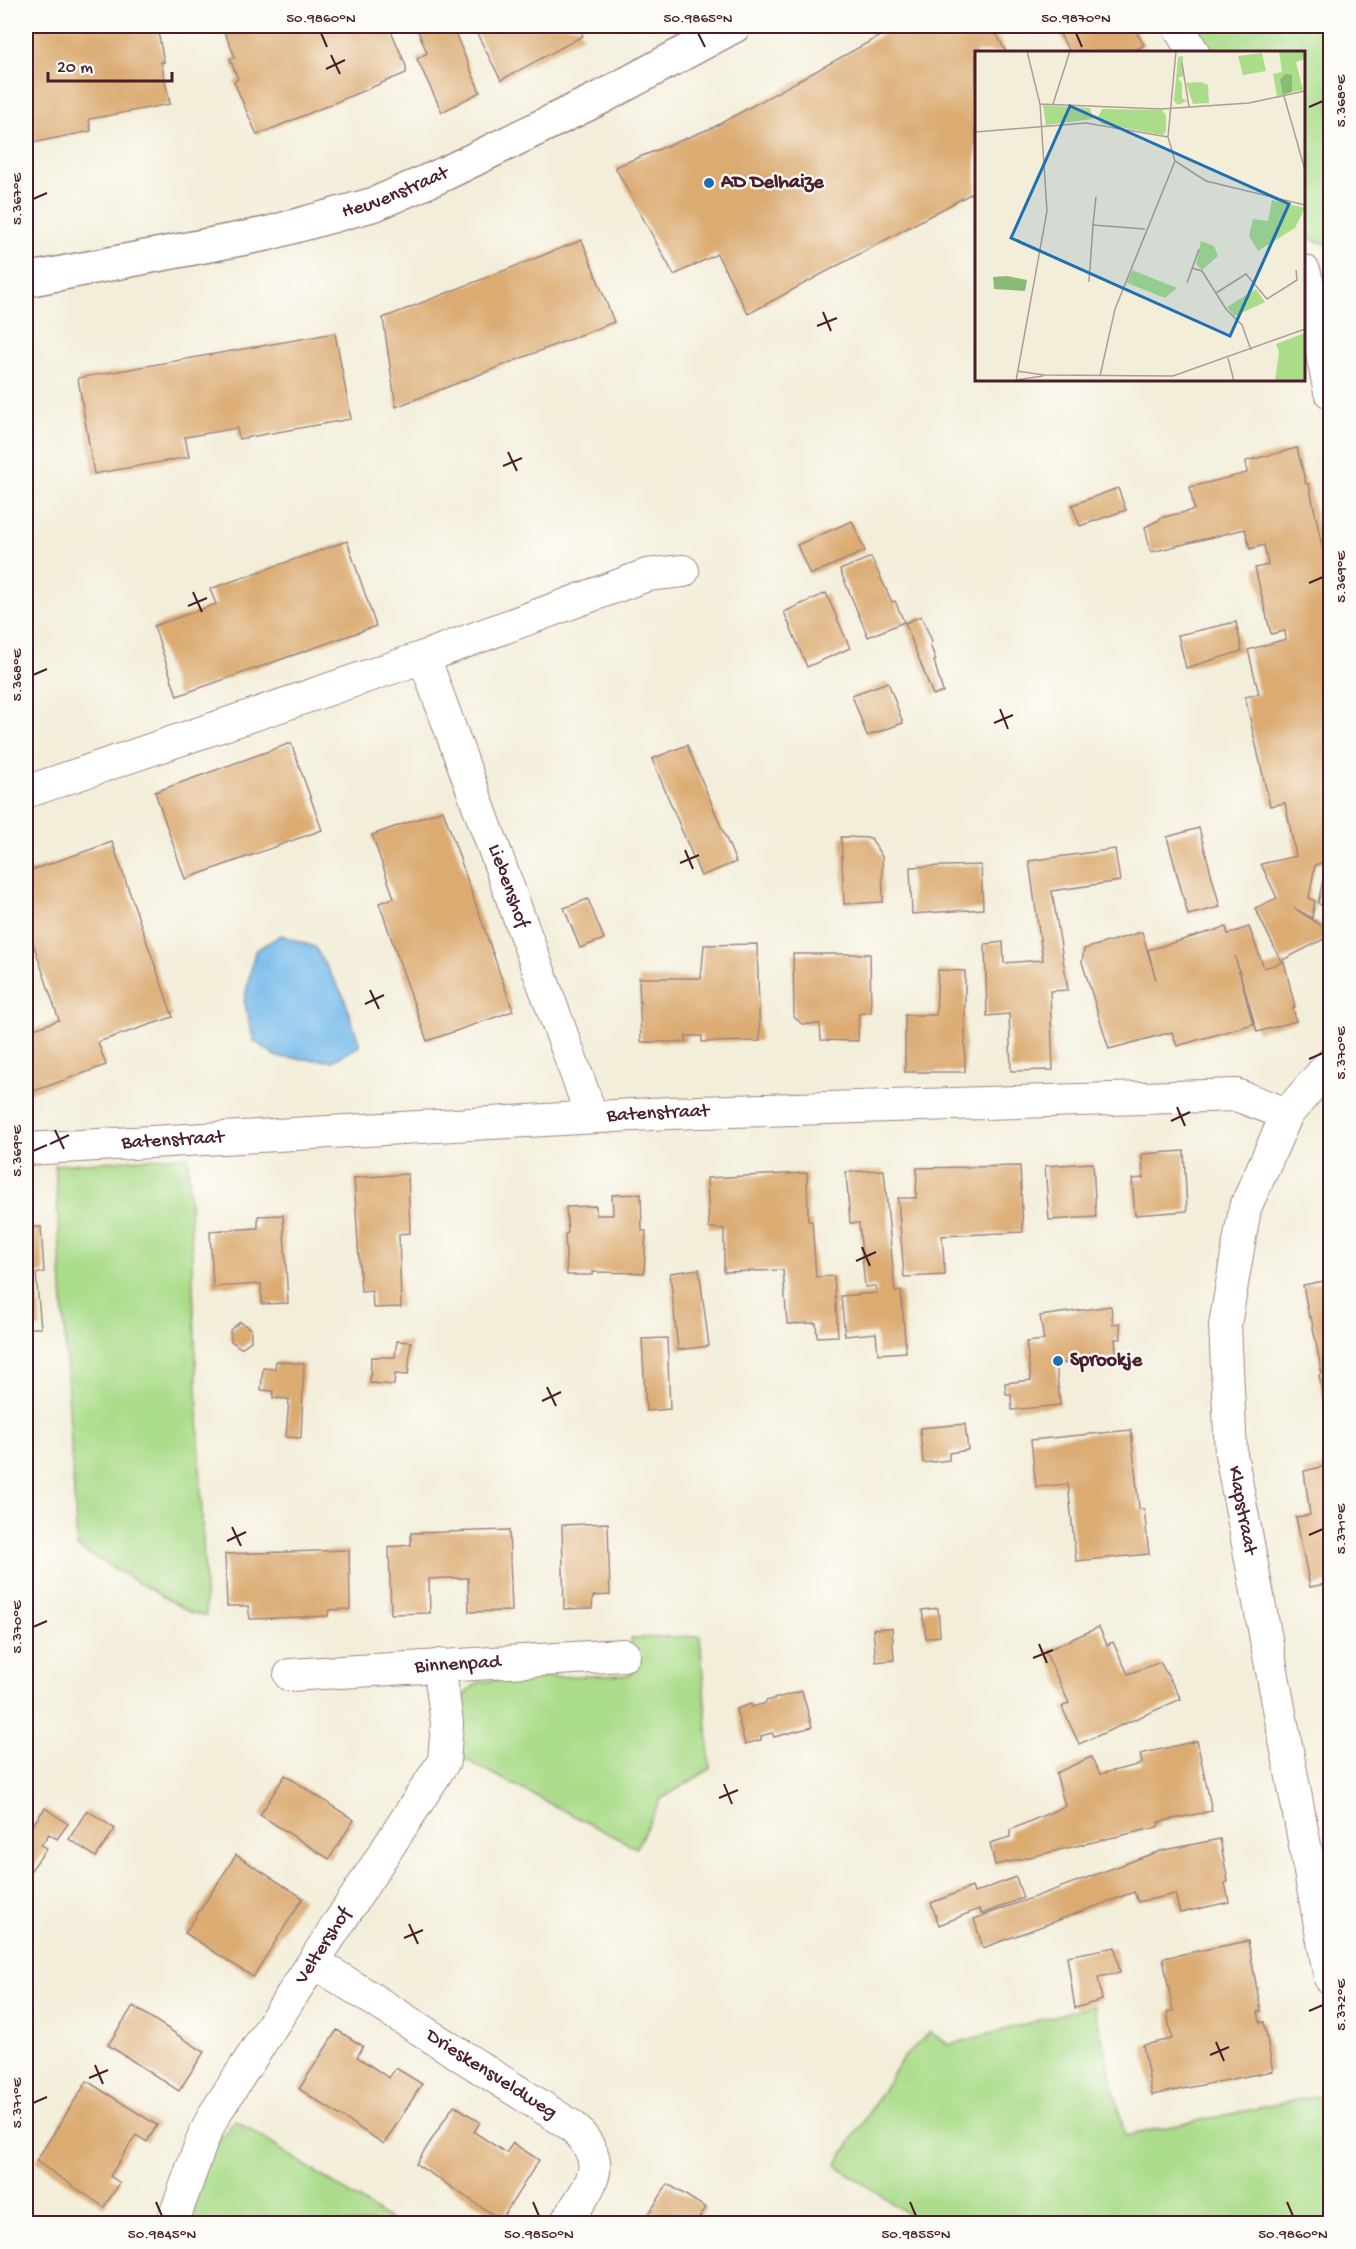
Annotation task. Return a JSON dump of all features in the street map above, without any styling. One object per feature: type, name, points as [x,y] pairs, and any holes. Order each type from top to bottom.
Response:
[{"type":"street","name":"Heuvenstraat","points":[[26,280],[266,234],[375,204],[444,174],[602,97],[734,26]]},
{"type":"street","points":[[1178,26],[1192,51]]},
{"type":"street","points":[[1314,275],[1330,392]]},
{"type":"street","points":[[26,792],[424,657],[647,575],[683,571]]},
{"type":"street","name":"Liebenshof","points":[[424,657],[592,1117]]},
{"type":"street","name":"Klapstraat","points":[[1330,1064],[1287,1114],[1245,1208],[1225,1325],[1231,1454],[1330,1978]]},
{"type":"street","name":"Batenstraat","points":[[26,1149],[592,1117],[1236,1095],[1287,1114]]},
{"type":"street","name":"Binnenpad","points":[[290,1675],[624,1655]]},
{"type":"street","name":"Veltershof","points":[[172,2223],[203,2138],[214,2115],[444,1761],[447,1723],[439,1665]]},
{"type":"street","name":"Drieskensveldweg","points":[[314,1962],[572,2126],[585,2139],[591,2149],[595,2164],[594,2180],[565,2223]]},
{"type":"green space","points":[[1192,26],[1330,26],[1330,245],[1313,240],[1305,230],[1305,51],[1206,51]]},
{"type":"green space","points":[[188,1156],[206,1616],[189,1612],[77,1547],[55,1165]]},
{"type":"green space","points":[[700,1636],[710,1769],[661,1799],[636,1848],[456,1755],[458,1706],[468,1690],[480,1682],[509,1678],[631,1675],[631,1638]]},
{"type":"green space","points":[[1094,2005],[1125,2136],[1326,2094],[1330,2115],[1330,2223],[921,2223],[836,2165],[903,2058],[930,2032],[949,2045]]},
{"type":"green space","points":[[235,2120],[395,2223],[189,2224],[185,2219],[206,2156]]},
{"type":"water","points":[[281,935],[315,947],[344,997],[360,1046],[332,1061],[277,1057],[254,1041],[244,1001],[255,951]]},
{"type":"building","points":[[26,26],[157,26],[164,62],[161,62],[170,104],[89,119],[91,131],[27,144]]},
{"type":"building","points":[[222,26],[389,26],[406,66],[406,73],[257,135],[234,82],[238,79],[230,59],[235,57]]},
{"type":"building","points":[[416,26],[452,26],[480,92],[442,112],[417,59],[427,53]]},
{"type":"building","points":[[473,26],[578,26],[583,36],[501,80]]},
{"type":"building","points":[[898,26],[992,26],[1005,51],[975,51],[975,192],[748,314],[717,254],[674,275],[615,167],[714,127]]},
{"type":"building","points":[[1055,26],[1133,26],[1144,45],[1134,51],[1069,51]]},
{"type":"building","points":[[582,240],[614,322],[396,407],[383,318]]},
{"type":"building","points":[[335,333],[351,419],[239,439],[237,428],[185,437],[189,457],[94,474],[78,378]]},
{"type":"building","points":[[1297,448],[1306,484],[1309,484],[1330,584],[1330,911],[1318,903],[1327,861],[1315,865],[1309,898],[1315,901],[1312,918],[1294,908],[1330,931],[1330,936],[1281,961],[1255,908],[1277,898],[1261,864],[1296,856],[1285,803],[1270,806],[1245,697],[1259,694],[1248,650],[1286,639],[1285,631],[1271,634],[1255,568],[1268,565],[1264,545],[1250,549],[1245,529],[1152,552],[1145,527],[1160,518],[1194,510],[1190,487],[1247,473],[1246,461]]},
{"type":"building","points":[[1118,488],[1126,510],[1080,526],[1072,505]]},
{"type":"building","points":[[852,521],[865,551],[810,575],[797,545]]},
{"type":"building","points":[[347,541],[376,626],[177,696],[154,626],[216,604],[210,589]]},
{"type":"building","points":[[871,557],[904,622],[868,637],[840,570]]},
{"type":"building","points":[[826,593],[850,648],[807,667],[784,612]]},
{"type":"building","points":[[921,616],[932,641],[930,645],[943,692],[933,695],[905,623]]},
{"type":"building","points":[[1236,622],[1242,651],[1186,668],[1178,635]]},
{"type":"building","points":[[888,682],[903,723],[867,736],[852,695]]},
{"type":"building","points":[[291,743],[322,830],[185,879],[155,792]]},
{"type":"building","points":[[687,745],[736,862],[701,876],[652,759]]},
{"type":"building","points":[[443,810],[513,1011],[427,1041],[379,903],[394,898],[372,835]]},
{"type":"building","points":[[1199,828],[1220,907],[1188,915],[1167,837]]},
{"type":"building","points":[[841,837],[871,838],[882,857],[883,902],[844,904]]},
{"type":"building","points":[[112,842],[173,1017],[98,1042],[106,1065],[26,1094],[26,1032],[59,1020],[26,922],[26,872]]},
{"type":"building","points":[[1115,849],[1120,881],[1052,891],[1068,990],[1050,991],[1053,1070],[1011,1071],[1009,1014],[987,1016],[985,944],[1003,942],[1004,963],[1043,960],[1029,861]]},
{"type":"building","points":[[981,865],[983,909],[912,914],[910,867]]},
{"type":"building","points":[[588,899],[604,939],[580,948],[564,908]]},
{"type":"building","points":[[1226,927],[1228,934],[1249,927],[1264,968],[1284,962],[1295,1007],[1293,1008],[1296,1021],[1257,1032],[1235,956],[1253,1024],[1177,1046],[1172,1032],[1109,1049],[1082,962],[1084,949],[1142,932],[1156,980],[1148,950]]},
{"type":"building","points":[[757,944],[760,1041],[702,1042],[702,1036],[686,1036],[686,1042],[641,1042],[639,978],[701,978],[704,945]]},
{"type":"building","points":[[793,954],[870,954],[871,1012],[859,1014],[858,1041],[821,1040],[820,1024],[802,1024],[794,1017]]},
{"type":"building","points":[[938,970],[965,971],[965,1072],[905,1072],[905,1015],[936,1015]]},
{"type":"building","points":[[1184,1151],[1187,1211],[1135,1215],[1132,1179],[1143,1178],[1142,1154]]},
{"type":"building","points":[[1093,1163],[1096,1217],[1049,1220],[1045,1166]]},
{"type":"building","points":[[1020,1166],[1023,1232],[942,1236],[945,1275],[904,1277],[898,1198],[916,1198],[917,1168]]},
{"type":"building","points":[[884,1170],[895,1292],[901,1291],[906,1352],[878,1354],[876,1333],[845,1336],[841,1296],[877,1293],[876,1286],[865,1287],[859,1223],[850,1223],[846,1172]]},
{"type":"building","points":[[807,1173],[808,1221],[812,1221],[816,1277],[834,1276],[838,1336],[817,1337],[816,1323],[787,1324],[783,1270],[724,1272],[724,1229],[709,1228],[707,1178]]},
{"type":"building","points":[[408,1174],[410,1233],[399,1234],[401,1307],[373,1308],[372,1291],[361,1292],[354,1178]]},
{"type":"building","points":[[641,1194],[642,1231],[646,1231],[644,1273],[593,1272],[593,1275],[567,1275],[566,1207],[596,1206],[596,1215],[613,1215],[612,1195]]},
{"type":"building","points":[[283,1215],[288,1303],[262,1304],[261,1284],[213,1287],[210,1231],[258,1228],[258,1216]]},
{"type":"building","points":[[26,1227],[41,1227],[44,1272],[36,1274],[41,1328],[26,1328]]},
{"type":"building","points":[[699,1269],[709,1346],[678,1350],[670,1273]]},
{"type":"building","points":[[1330,1280],[1330,1406],[1325,1407],[1319,1375],[1322,1374],[1303,1285]]},
{"type":"building","name":"Sprookje","points":[[1111,1306],[1113,1324],[1120,1323],[1121,1339],[1115,1339],[1117,1358],[1056,1364],[1060,1405],[1012,1410],[1011,1394],[1006,1394],[1005,1383],[1031,1380],[1026,1342],[1044,1340],[1040,1316]]},
{"type":"building","points":[[240,1322],[251,1329],[251,1341],[241,1348],[231,1341],[230,1330]]},
{"type":"building","points":[[667,1338],[670,1409],[646,1411],[642,1339]]},
{"type":"building","points":[[397,1341],[411,1342],[408,1375],[395,1374],[394,1385],[370,1383],[371,1357],[395,1357]]},
{"type":"building","points":[[276,1361],[304,1364],[301,1438],[286,1437],[289,1399],[273,1398],[273,1391],[261,1390],[263,1368],[275,1369]]},
{"type":"building","points":[[965,1424],[968,1450],[949,1453],[949,1460],[923,1463],[920,1428]]},
{"type":"building","points":[[1131,1430],[1139,1509],[1144,1509],[1149,1554],[1076,1561],[1068,1484],[1036,1487],[1031,1440]]},
{"type":"building","points":[[1330,1465],[1330,1583],[1310,1587],[1296,1517],[1310,1515],[1304,1471]]},
{"type":"building","points":[[608,1523],[610,1595],[593,1596],[592,1608],[564,1609],[562,1525]]},
{"type":"building","points":[[509,1530],[512,1611],[469,1612],[468,1578],[448,1578],[429,1579],[430,1613],[391,1614],[389,1547],[411,1545],[411,1533]]},
{"type":"building","points":[[349,1550],[350,1609],[329,1610],[328,1616],[250,1619],[248,1606],[227,1606],[225,1554]]},
{"type":"building","points":[[938,1608],[940,1636],[926,1638],[922,1610]]},
{"type":"building","points":[[1099,1627],[1107,1645],[1113,1642],[1128,1674],[1160,1662],[1181,1699],[1079,1744],[1062,1707],[1069,1703],[1045,1651]]},
{"type":"building","points":[[892,1628],[894,1660],[876,1662],[873,1629]]},
{"type":"building","points":[[802,1691],[812,1727],[774,1737],[772,1733],[761,1736],[761,1740],[745,1744],[736,1709],[751,1704],[752,1707]]},
{"type":"building","points":[[1197,1741],[1212,1811],[1159,1822],[1158,1827],[995,1865],[990,1843],[1010,1837],[1010,1830],[1065,1806],[1056,1773],[1091,1757],[1100,1774],[1142,1764],[1140,1754]]},
{"type":"building","points":[[285,1775],[354,1820],[329,1859],[260,1815]]},
{"type":"building","points":[[1330,1781],[1330,1805],[1329,1805],[1325,1782]]},
{"type":"building","points":[[45,1808],[68,1824],[57,1839],[49,1834],[41,1845],[47,1848],[26,1877],[26,1834]]},
{"type":"building","points":[[87,1810],[115,1829],[96,1857],[69,1839]]},
{"type":"building","points":[[1220,1839],[1228,1882],[1225,1883],[1229,1902],[1180,1913],[1175,1894],[1138,1902],[1134,1892],[983,1948],[974,1919],[1160,1851]]},
{"type":"building","points":[[236,1855],[303,1898],[253,1977],[185,1933]]},
{"type":"building","points":[[1016,1877],[1023,1898],[982,1914],[979,1909],[939,1925],[931,1903],[972,1887],[974,1893]]},
{"type":"building","points":[[1248,1941],[1261,2011],[1258,2011],[1260,2023],[1264,2022],[1273,2071],[1152,2095],[1143,2045],[1172,2039],[1167,2012],[1173,2011],[1163,1958]]},
{"type":"building","points":[[1115,1947],[1120,1973],[1098,1977],[1102,2000],[1075,2008],[1067,1956]]},
{"type":"building","points":[[133,2006],[204,2052],[179,2091],[108,2045]]},
{"type":"building","points":[[337,2030],[363,2046],[357,2057],[389,2078],[396,2068],[422,2084],[384,2144],[299,2089]]},
{"type":"building","points":[[87,2081],[157,2125],[147,2142],[136,2135],[110,2176],[120,2183],[104,2207],[36,2161]]},
{"type":"building","points":[[454,2105],[480,2122],[474,2132],[506,2153],[513,2143],[539,2160],[501,2220],[416,2164]]},
{"type":"building","points":[[668,2184],[706,2208],[695,2224],[642,2224]]},
{"type":"place","name":"AD Delhaize","points":[[709,183]]},
{"type":"place","name":"Sprookje","points":[[1058,1361]]}]
